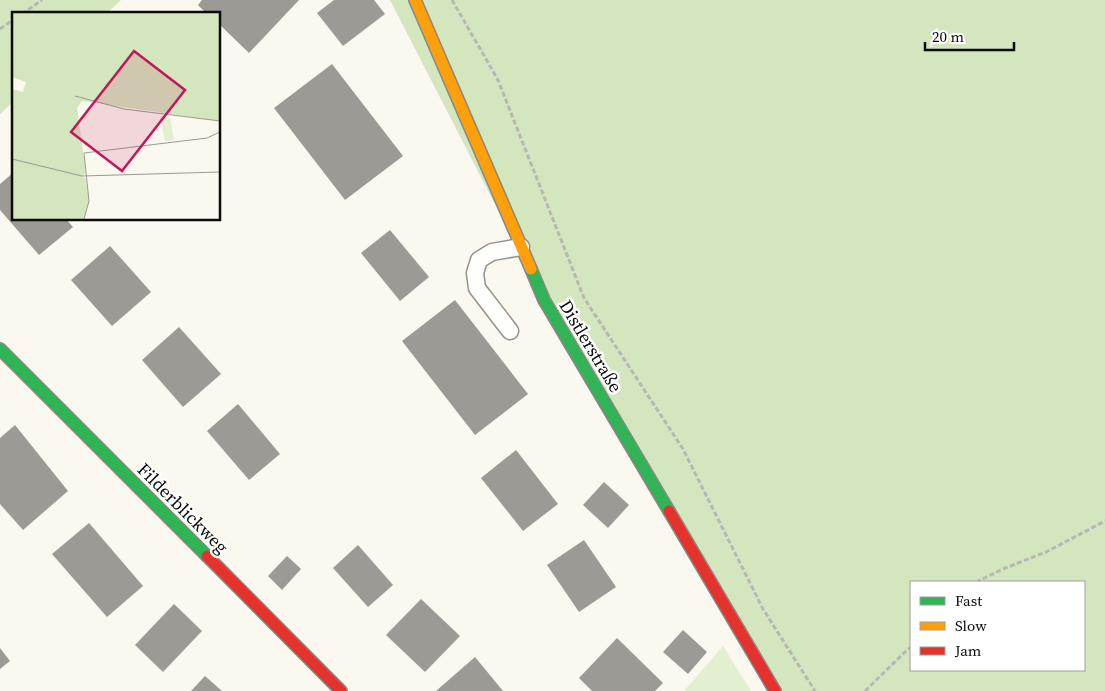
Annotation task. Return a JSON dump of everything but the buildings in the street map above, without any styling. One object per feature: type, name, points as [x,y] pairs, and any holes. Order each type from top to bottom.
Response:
[{"type":"street","name":"Distlerstraße","points":[[415,0],[544,300],[775,691]]},
{"type":"street","name":"Filderblickweg","points":[[0,349],[341,691]]},
{"type":"lane","points":[[510,331],[477,288],[475,273],[479,260],[492,252],[521,247]]},
{"type":"path","points":[[25,12],[42,0]]},
{"type":"path","points":[[452,0],[498,80],[584,298],[683,449],[763,609],[815,691]]},
{"type":"path","points":[[0,29],[12,20]]},
{"type":"path","points":[[978,581],[1002,569],[1046,552],[1105,521]]},
{"type":"path","points":[[864,691],[910,648]]},
{"type":"green space","points":[[0,0],[121,0],[108,12],[12,12],[12,103],[0,114]]},
{"type":"green space","points":[[390,0],[1105,0],[1105,691],[776,691],[544,300]]},
{"type":"green space","points":[[723,646],[751,691],[684,691]]},
{"type":"traffic: fast","points":[[531,269],[544,300],[669,511]]},
{"type":"traffic: fast","points":[[0,349],[207,556]]},
{"type":"traffic: slow","points":[[415,0],[531,269]]},
{"type":"traffic: jam","points":[[669,511],[775,691]]},
{"type":"traffic: jam","points":[[207,556],[341,691]]}]
